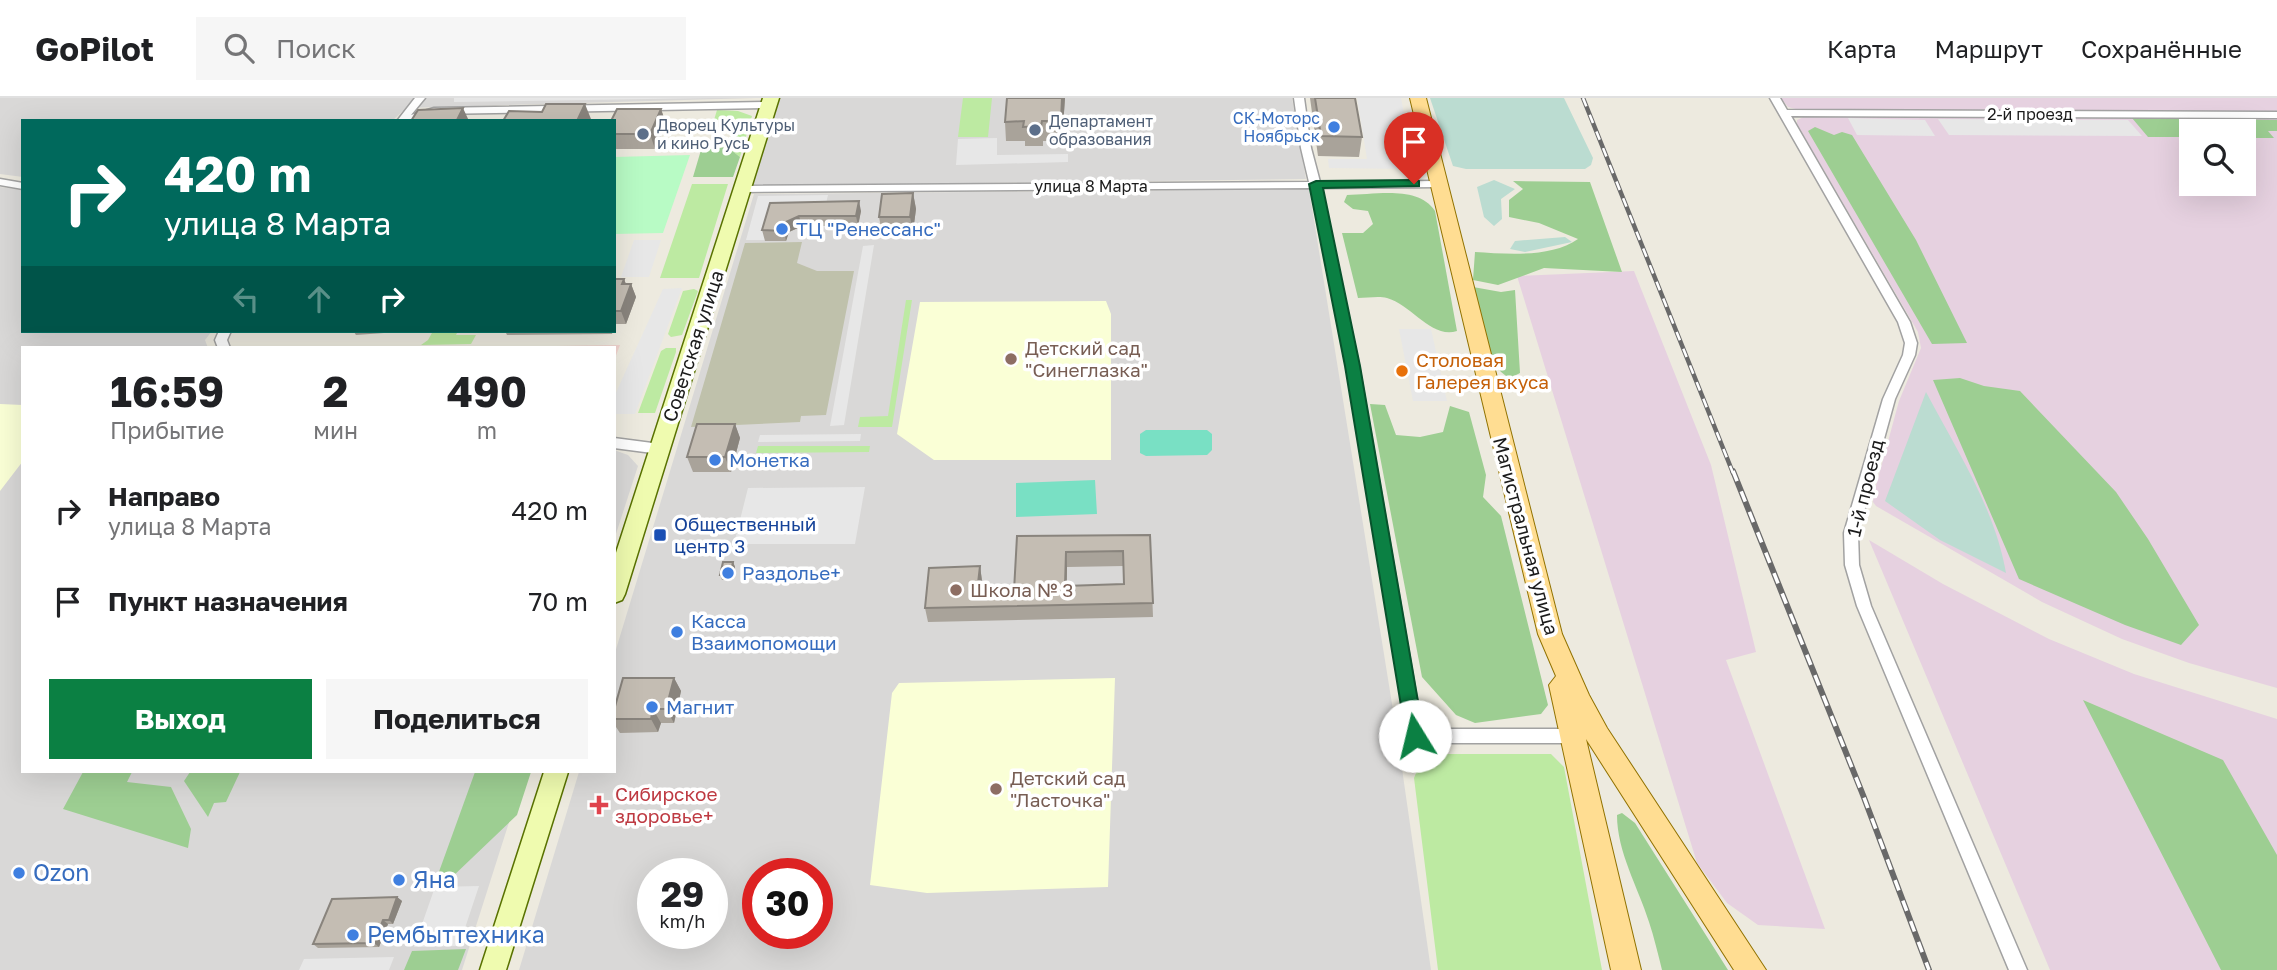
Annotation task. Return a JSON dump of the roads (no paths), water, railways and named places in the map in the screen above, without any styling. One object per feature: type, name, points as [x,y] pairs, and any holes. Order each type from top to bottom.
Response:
[{"type":"main road","name":"Магистральная улица","points":[[1418,98],[1550,634],[1578,700],[1611,756],[1751,970]]},
{"type":"main road","name":"Советская улица","points":[[616,588],[770,102]]},
{"type":"main road","points":[[1550,634],[1626,970]]},
{"type":"main road","points":[[493,970],[556,773]]},
{"type":"street","points":[[403,119],[420,98]]},
{"type":"street","points":[[1299,98],[1306,148],[1316,184],[1353,366],[1415,736],[1573,737]]},
{"type":"street","name":"1-й проезд","points":[[1775,98],[1903,322],[1911,343],[1909,355],[1889,399],[1853,523],[1852,565],[1864,606],[2018,970]]},
{"type":"street","points":[[408,119],[434,111],[770,102]]},
{"type":"street","name":"2-й проезд","points":[[1783,113],[2277,115]]},
{"type":"street","points":[[0,182],[21,186]]},
{"type":"street","name":"улица 8 Марта","points":[[743,189],[1439,184]]},
{"type":"street","points":[[616,443],[660,449]]},
{"type":"railway","points":[[1583,98],[1733,473]]},
{"type":"railway","points":[[1733,471],[1863,795],[1929,970]]},
{"type":"place","name":"СК-Моторс Ноябрьск","points":[[1334,127]]},
{"type":"place","name":"Департамент образования","points":[[1035,130]]},
{"type":"place","name":"Дворец Культуры и кино Русь","points":[[643,134]]},
{"type":"place","name":"ТЦ \"Ренессанс\"","points":[[782,229]]},
{"type":"place","name":"Детский сад \"Синеглазка\"","points":[[1011,359]]},
{"type":"place","name":"Столовая Галерея вкуса","points":[[1402,371]]},
{"type":"place","name":"Монетка","points":[[715,460]]},
{"type":"place","name":"Общественный центр 3","points":[[660,535]]},
{"type":"place","name":"Раздолье+","points":[[728,573]]},
{"type":"place","name":"Школа № 3","points":[[956,590]]},
{"type":"place","name":"Касса Взаимопомощи","points":[[677,632]]},
{"type":"place","name":"Магнит","points":[[652,707]]},
{"type":"place","name":"Детский сад \"Ласточка\"","points":[[996,789]]},
{"type":"place","name":"Сибирское здоровье+","points":[[599,805]]},
{"type":"place","name":"Ozon","points":[[19,873]]},
{"type":"place","name":"Яна","points":[[399,880]]},
{"type":"place","name":"Рембыттехника","points":[[353,935]]}]
